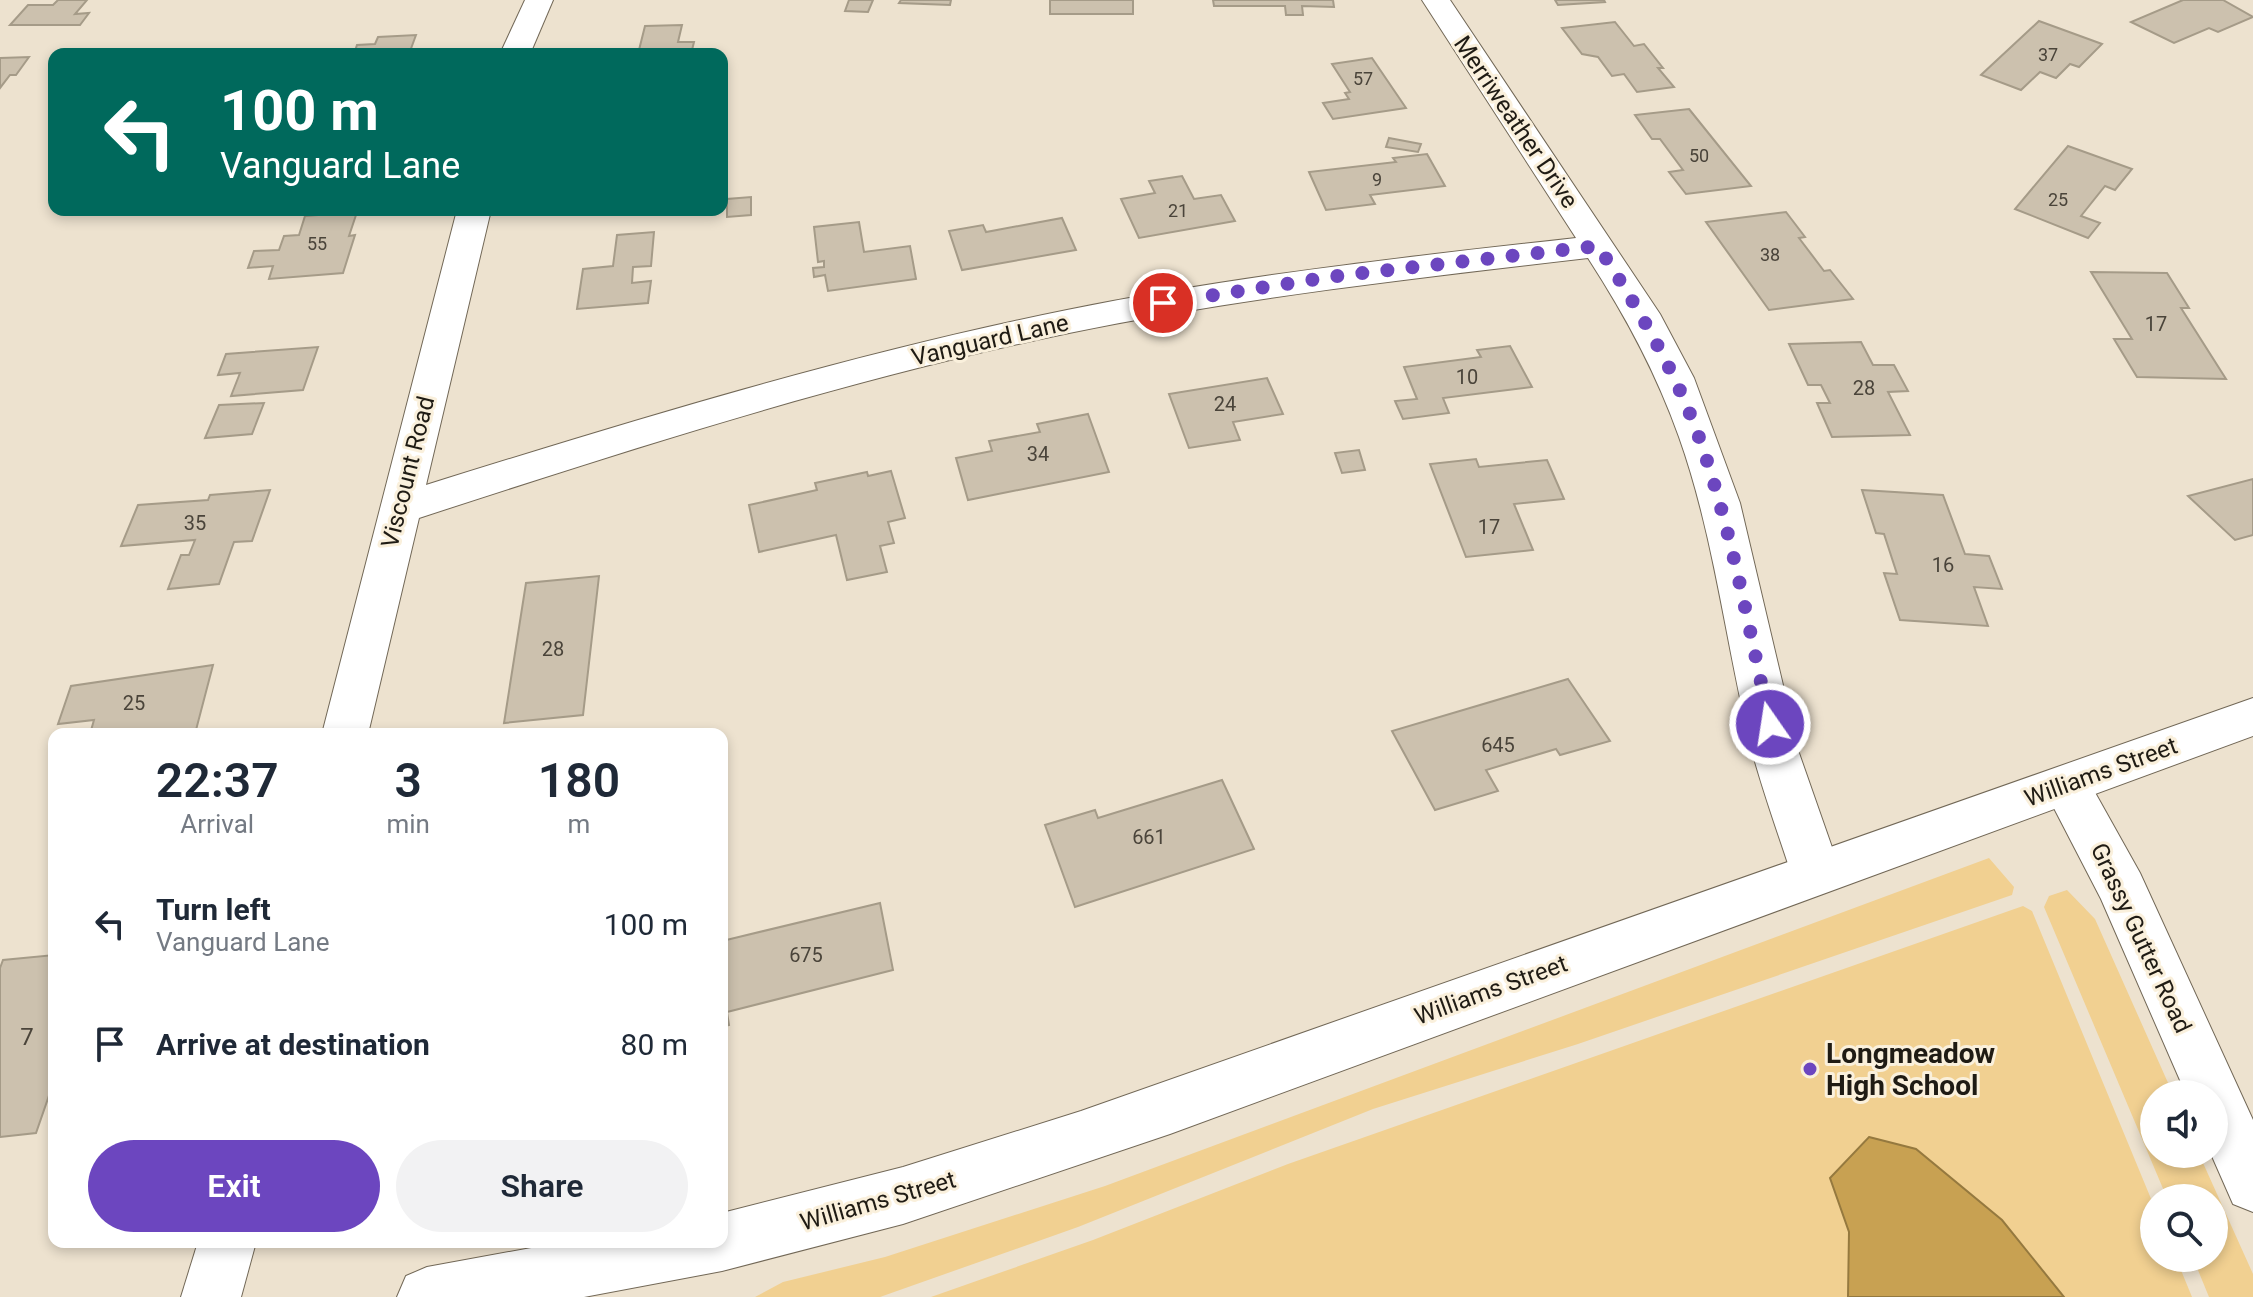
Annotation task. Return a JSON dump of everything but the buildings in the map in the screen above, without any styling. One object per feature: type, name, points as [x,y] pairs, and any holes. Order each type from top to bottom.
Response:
[{"type":"street","points":[[518,48],[539,0]]},
{"type":"street","name":"Merriweather Drive","points":[[1436,0],[1647,322],[1675,378],[1699,438],[1731,549],[1776,753],[1816,873]]},
{"type":"street","name":"Viscount Road","points":[[346,728],[472,216]]},
{"type":"street","name":"Vanguard Lane","points":[[399,509],[684,419],[985,340],[1256,287],[1598,246]]},
{"type":"street","name":"Williams Street","points":[[728,1241],[789,1227],[967,1175],[1225,1088],[2253,717]]},
{"type":"street","name":"Grassy Gutter Road","points":[[2066,785],[2122,889],[2207,1080]]},
{"type":"street","name":"Grassy Gutter Road","points":[[2228,1127],[2253,1184]]},
{"type":"street","points":[[211,1297],[225,1248]]},
{"type":"street","name":"Williams Street","points":[[427,1297],[690,1248]]},
{"type":"shaded area","points":[[1989,858],[2014,887],[2012,895],[1578,1044],[1373,1109],[1078,1227],[880,1297],[755,1297],[783,1282],[885,1257],[1105,1186]]},
{"type":"shaded area","points":[[2067,890],[2095,919],[2167,1080],[2140,1080],[2140,1134],[2044,907],[2049,896]]},
{"type":"shaded area","name":"Longmeadow High School","points":[[2023,906],[2032,911],[2145,1184],[2140,1184],[2140,1272],[2182,1272],[2192,1297],[931,1297],[1093,1240],[1288,1164]]},
{"type":"shaded area","points":[[1869,1137],[1916,1149],[2002,1220],[2064,1297],[1848,1297],[1849,1232],[1830,1178]]},
{"type":"shaded area","points":[[2154,1168],[2205,1168],[2212,1184],[2161,1184]]},
{"type":"shaded area","points":[[2228,1218],[2253,1274],[2253,1297],[2209,1297],[2199,1272],[2228,1272]]},
{"type":"place","name":"Longmeadow High School","points":[[1810,1069]]},
{"type":"route","points":[[1163,303],[1337,276],[1598,246],[1647,322],[1675,378],[1699,438],[1720,503],[1770,724]]}]
